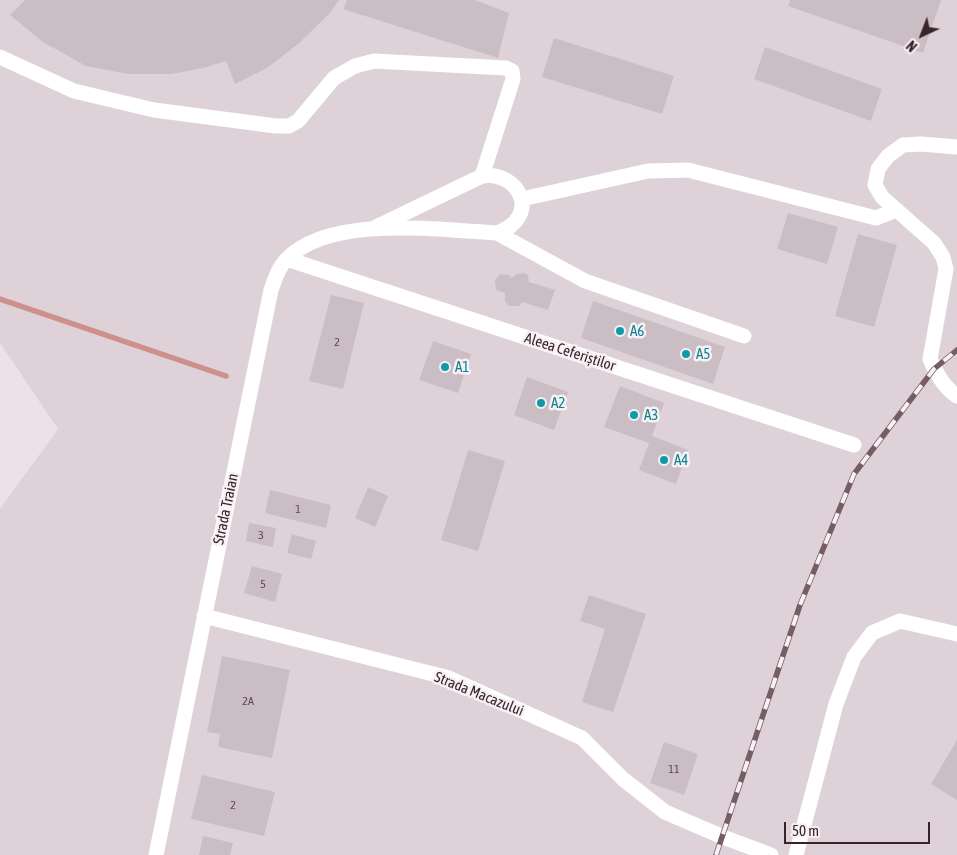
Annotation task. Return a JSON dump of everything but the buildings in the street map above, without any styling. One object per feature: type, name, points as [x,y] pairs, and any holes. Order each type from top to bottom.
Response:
[{"type":"street","points":[[0,57],[74,91],[154,110],[276,126],[289,126],[298,121],[334,78],[355,66],[374,61],[506,68],[512,71],[513,78],[482,176],[495,176],[515,188],[522,198],[522,209],[518,220],[509,228],[497,233]]},
{"type":"street","points":[[957,147],[921,144],[903,145],[888,156],[878,169],[875,185],[882,197],[934,243],[942,258],[946,269],[930,359],[945,386],[957,396]]},
{"type":"street","points":[[522,198],[648,171],[688,170],[876,218],[896,210]]},
{"type":"street","name":"Strada Traian","points":[[156,855],[271,290],[281,266],[303,246],[317,240],[374,228],[482,176]]},
{"type":"street","name":"Strada Traian","points":[[374,228],[497,233]]},
{"type":"street","points":[[497,233],[585,281],[744,336]]},
{"type":"street","name":"Aleea Ceferiștilor","points":[[287,259],[854,445]]},
{"type":"street","name":"Strada Macazului","points":[[204,616],[449,678],[582,738],[623,779],[665,812],[771,855]]},
{"type":"street","points":[[796,855],[836,704],[854,657],[872,634],[900,620],[957,634]]},
{"type":"shaded area","points":[[0,0],[957,0],[957,855],[0,855],[0,509],[58,429],[0,343]]},
{"type":"waterway","points":[[0,299],[226,376]]},
{"type":"railway","points":[[716,855],[800,605],[854,474],[934,369],[957,350]]},
{"type":"place","name":"A6","points":[[620,331]]},
{"type":"place","name":"A5","points":[[686,354]]},
{"type":"place","name":"A1","points":[[445,367]]},
{"type":"place","name":"A2","points":[[541,403]]},
{"type":"place","name":"A3","points":[[634,415]]},
{"type":"place","name":"A4","points":[[664,460]]}]
